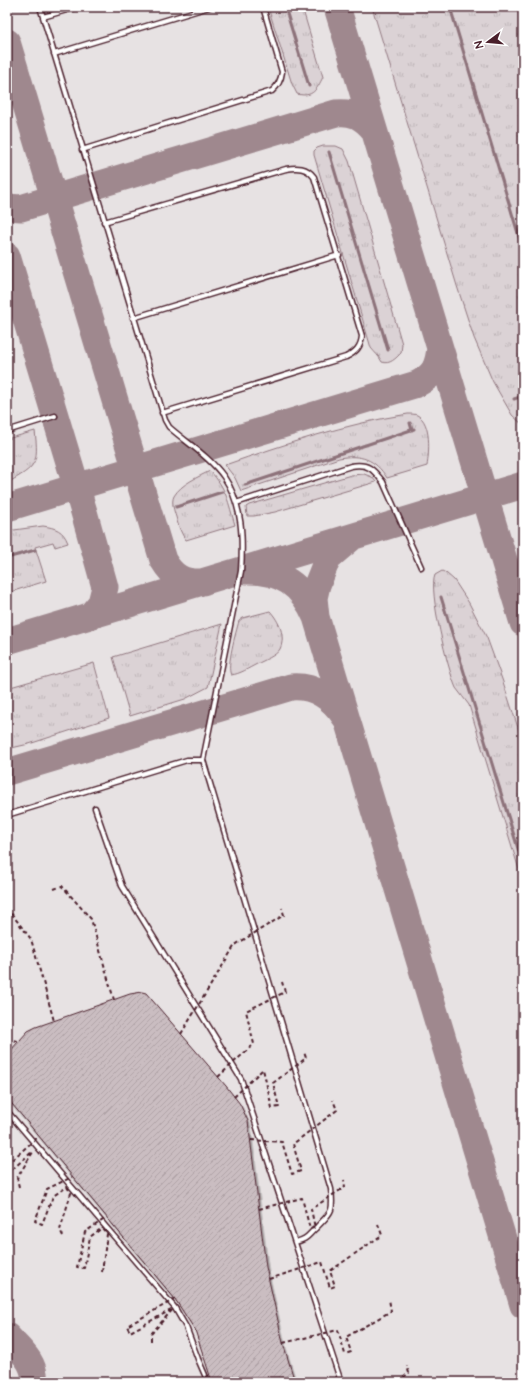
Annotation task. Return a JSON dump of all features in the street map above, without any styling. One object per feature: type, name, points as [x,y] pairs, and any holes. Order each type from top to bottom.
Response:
[{"type":"lane","points":[[40,7],[162,413],[170,427],[224,476],[236,503],[242,529],[242,571],[212,710],[204,760],[332,1189],[332,1208],[328,1216],[306,1239],[295,1242]]},
{"type":"lane","points":[[43,18],[77,7]]},
{"type":"lane","points":[[54,54],[209,7]]},
{"type":"lane","points":[[82,150],[272,91],[277,87],[282,72],[263,7]]},
{"type":"lane","points":[[104,222],[297,167],[308,171],[314,177],[339,255],[362,336],[357,351],[346,357],[162,413]]},
{"type":"lane","points":[[133,318],[339,255]]},
{"type":"lane","points":[[7,431],[55,416]]},
{"type":"lane","points":[[236,503],[351,466],[367,466],[374,471],[383,482],[421,567]]},
{"type":"lane","points":[[7,815],[187,760],[204,760]]},
{"type":"lane","points":[[95,808],[122,886],[241,1079],[341,1382]]},
{"type":"lane","points":[[7,1111],[175,1308],[186,1328],[208,1382]]},
{"type":"path","points":[[54,888],[62,886],[92,919],[114,1000]]},
{"type":"path","points":[[7,908],[31,939],[54,1021]]},
{"type":"path","points":[[181,1034],[235,945],[284,915],[282,908]]},
{"type":"path","points":[[218,1077],[254,1044],[246,1011],[285,992],[282,982]]},
{"type":"path","points":[[7,1039],[18,1041]]},
{"type":"path","points":[[234,1097],[263,1069],[272,1108],[279,1107],[273,1083],[306,1058],[304,1052]]},
{"type":"path","points":[[251,1140],[282,1142],[292,1174],[301,1171],[293,1144],[337,1110],[334,1100]]},
{"type":"path","points":[[7,1164],[38,1137]]},
{"type":"path","points":[[7,1174],[35,1150],[18,1178],[19,1187]]},
{"type":"path","points":[[63,1236],[60,1230],[71,1193],[67,1187],[53,1196],[42,1224],[35,1221],[47,1189],[72,1177]]},
{"type":"path","points":[[259,1209],[302,1198],[310,1229],[316,1228],[311,1209],[345,1187],[344,1180]]},
{"type":"path","points":[[102,1272],[107,1234],[102,1228],[90,1237],[84,1268],[77,1266],[85,1232],[106,1218]]},
{"type":"path","points":[[269,1279],[322,1262],[330,1288],[335,1286],[330,1271],[382,1235],[378,1224]]},
{"type":"path","points":[[151,1341],[151,1334],[173,1309],[130,1332],[127,1326],[175,1299]]},
{"type":"path","points":[[283,1343],[338,1330],[345,1354],[351,1352],[346,1337],[391,1311],[389,1299]]},
{"type":"path","points":[[398,1382],[409,1373],[407,1366]]},
{"type":"path","points":[[200,1382],[209,1374]]},
{"type":"shaded area","points":[[7,7],[523,7],[523,1382],[7,1382]]},
{"type":"green space","points":[[268,7],[302,7],[323,77],[319,85],[311,94],[297,94],[292,84]]},
{"type":"green space","points":[[372,7],[523,7],[523,425],[512,415],[493,382],[474,338]]},
{"type":"green space","points":[[323,146],[336,146],[343,149],[349,161],[402,344],[401,353],[388,363],[382,362],[371,348],[314,155],[314,151],[317,148]]},
{"type":"green space","points":[[408,414],[417,415],[425,424],[428,439],[427,466],[387,478],[378,466],[367,459],[347,457],[339,458],[241,491],[235,478],[225,465],[293,442],[338,429]]},
{"type":"green space","points":[[35,431],[36,458],[30,468],[7,483],[7,439]]},
{"type":"green space","points":[[210,471],[224,490],[235,525],[186,540],[178,523],[173,506],[173,498],[185,484]]},
{"type":"green space","points":[[364,474],[372,477],[376,482],[275,512],[247,516],[246,507],[249,505],[351,475]]},
{"type":"green space","points":[[43,526],[61,532],[68,543],[55,547],[53,542],[35,547],[46,581],[7,593],[7,531]]},
{"type":"green space","points":[[442,571],[454,580],[469,603],[487,638],[523,743],[523,883],[469,705],[456,688],[448,665],[436,613],[434,597],[435,575]]},
{"type":"green space","points":[[270,611],[281,629],[282,644],[280,649],[270,658],[241,672],[231,675],[231,657],[239,621],[243,618]]},
{"type":"green space","points":[[222,624],[208,687],[185,699],[130,716],[113,657]]},
{"type":"green space","points":[[94,663],[109,718],[29,744],[7,749],[7,688]]},
{"type":"building","points":[[142,992],[146,993],[226,1086],[240,1104],[248,1121],[266,1267],[283,1343],[295,1382],[212,1382],[195,1330],[175,1299],[7,1098],[7,1057],[10,1051],[28,1031],[130,994]]},
{"type":"waterway","points":[[285,7],[309,86]]},
{"type":"waterway","points":[[450,7],[523,250]]},
{"type":"waterway","points":[[329,152],[388,350]]},
{"type":"waterway","points":[[514,399],[523,396]]},
{"type":"waterway","points":[[410,423],[412,430]]},
{"type":"waterway","points":[[245,485],[414,429]]},
{"type":"waterway","points":[[176,507],[222,492]]},
{"type":"waterway","points":[[7,558],[35,550]]},
{"type":"waterway","points":[[441,597],[523,865]]},
{"type":"taxiway","points":[[337,7],[523,623]]},
{"type":"taxiway","points":[[7,42],[163,560],[171,571],[179,578],[203,582]]},
{"type":"taxiway","points":[[7,207],[21,208],[336,113],[348,113],[362,118],[374,130]]},
{"type":"taxiway","points":[[7,256],[105,587],[101,603],[90,616]]},
{"type":"taxiway","points":[[7,508],[417,384],[423,381],[434,370],[438,360],[440,348]]},
{"type":"taxiway","points":[[7,641],[523,485]]},
{"type":"taxiway","points":[[246,571],[270,573],[289,582],[304,596],[316,617],[314,598],[317,585],[325,565],[330,556],[350,539]]},
{"type":"taxiway","points":[[316,617],[523,1305]]},
{"type":"taxiway","points":[[7,772],[291,687],[307,688],[322,694],[335,704],[345,717]]},
{"type":"taxiway","points":[[7,1336],[22,1351],[30,1363],[33,1369],[34,1382]]}]
